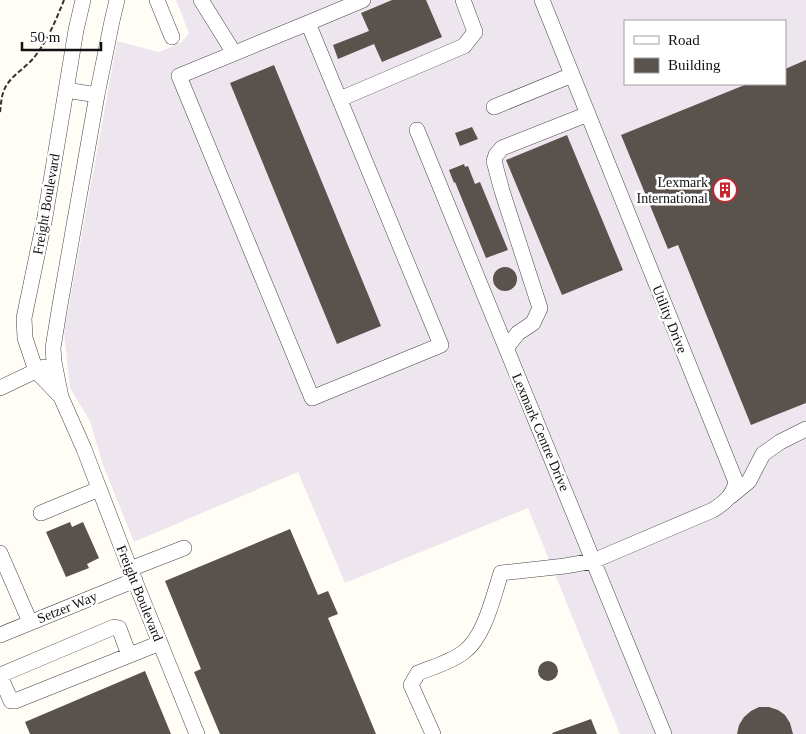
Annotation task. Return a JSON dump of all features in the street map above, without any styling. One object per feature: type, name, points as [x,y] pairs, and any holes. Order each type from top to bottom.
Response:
[{"type":"lane","name":"Freight Boulevard","points":[[61,397],[36,371],[26,338],[24,318],[45,216],[76,30],[83,0]]},
{"type":"lane","name":"Freight Boulevard","points":[[118,0],[97,95],[58,314],[53,348],[54,362],[61,397],[84,448],[132,575],[197,734]]},
{"type":"lane","points":[[157,0],[172,37]]},
{"type":"lane","points":[[201,0],[234,53]]},
{"type":"lane","points":[[308,23],[441,345],[312,398],[179,76],[363,0]]},
{"type":"lane","points":[[340,99],[464,46],[474,32],[463,0]]},
{"type":"lane","name":"Utility Drive","points":[[542,0],[736,482],[735,490],[730,497]]},
{"type":"lane","points":[[494,106],[572,75]]},
{"type":"lane","points":[[66,90],[97,95]]},
{"type":"lane","points":[[506,348],[518,334],[533,323],[540,308],[502,191],[494,161],[496,155],[502,148],[588,114]]},
{"type":"lane","name":"Lexmark Centre Drive","points":[[417,130],[664,734]]},
{"type":"lane","points":[[0,388],[54,362]]},
{"type":"lane","points":[[433,734],[411,686],[418,673],[445,663],[465,652],[479,633],[501,573],[593,561],[713,510],[749,482],[762,454],[780,442],[806,429]]},
{"type":"lane","points":[[41,513],[99,489]]},
{"type":"lane","name":"Setzer Way","points":[[0,635],[132,575],[184,548]]},
{"type":"lane","points":[[0,553],[30,622]]},
{"type":"lane","points":[[129,655],[119,628],[114,627],[3,674],[1,678],[11,701],[15,701],[129,655],[160,642]]},
{"type":"path","points":[[0,112],[2,93],[10,81],[34,58],[50,36],[64,0]]},
{"type":"shaded area","points":[[176,0],[806,0],[806,734],[620,734],[528,508],[345,583],[298,472],[134,542],[103,465],[90,421],[70,388],[64,333],[117,41],[159,52],[182,42],[189,33]]},
{"type":"building","points":[[392,0],[426,0],[442,37],[382,62],[374,44],[338,59],[333,45],[369,31],[361,13]]},
{"type":"building","name":"Lexmark International","points":[[806,60],[806,403],[751,425],[678,245],[668,249],[621,135],[745,85],[786,85],[786,69]]},
{"type":"building","points":[[274,65],[381,326],[337,344],[230,83]]},
{"type":"building","points":[[472,127],[478,139],[460,146],[455,133]]},
{"type":"building","points":[[567,135],[623,270],[562,295],[506,160]]},
{"type":"building","points":[[464,164],[465,167],[468,166],[475,184],[480,182],[508,250],[486,258],[449,170]]},
{"type":"building","points":[[505,267],[514,270],[517,279],[514,288],[505,291],[496,288],[493,279],[496,270]]},
{"type":"building","points":[[70,522],[72,527],[83,522],[99,558],[87,564],[89,568],[66,577],[46,532]]},
{"type":"building","points":[[290,529],[318,595],[328,591],[338,614],[328,618],[376,734],[220,734],[194,672],[201,669],[165,581]]},
{"type":"building","points":[[548,661],[555,664],[558,671],[555,678],[548,681],[541,678],[538,671],[541,664]]},
{"type":"building","points":[[145,671],[171,734],[30,734],[25,722]]},
{"type":"building","points":[[759,707],[769,707],[785,715],[790,723],[793,734],[737,734],[739,725],[744,717]]},
{"type":"building","points":[[591,719],[597,734],[552,733]]},
{"type":"place","name":"Lexmark International","points":[[725,190]]}]
